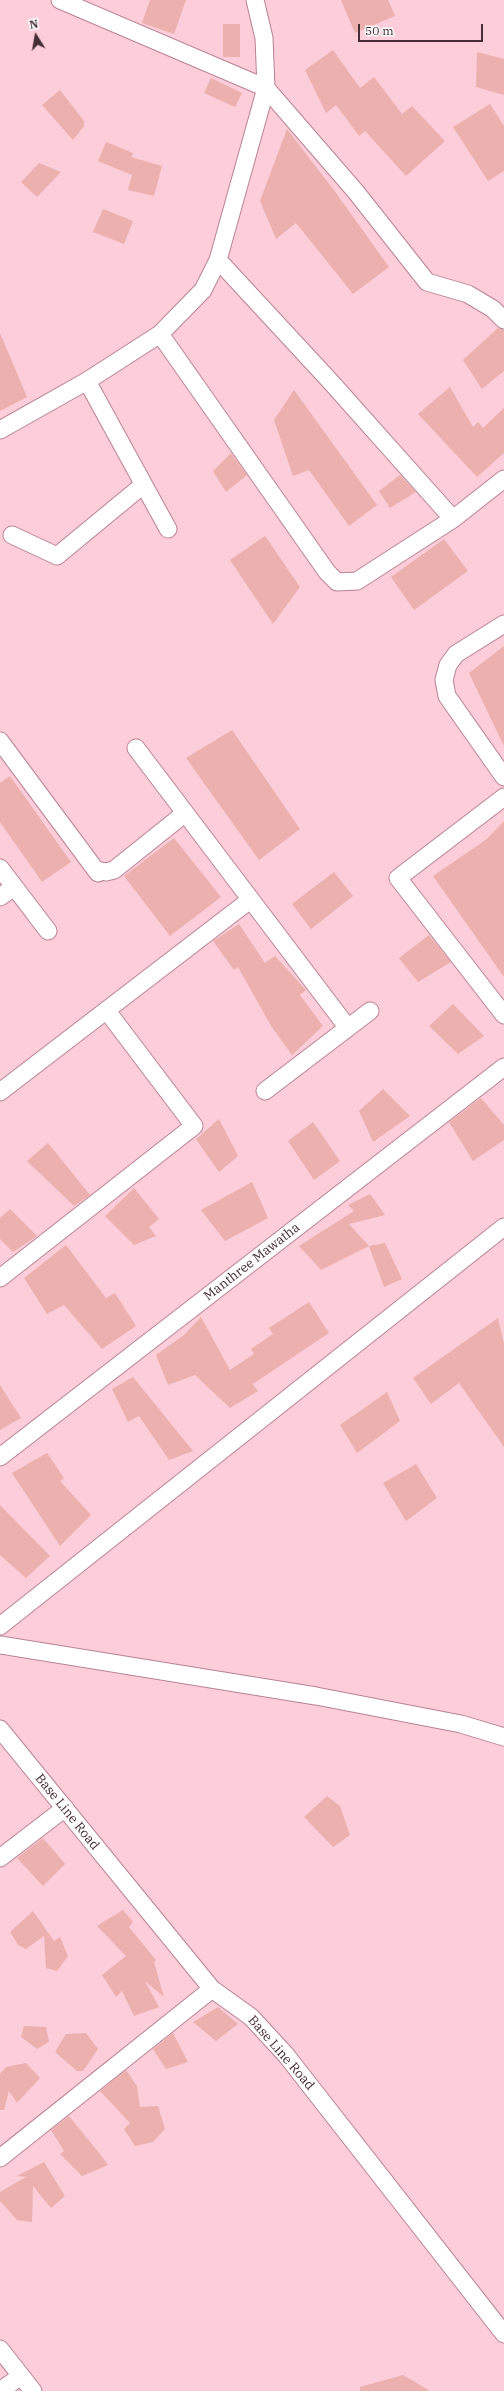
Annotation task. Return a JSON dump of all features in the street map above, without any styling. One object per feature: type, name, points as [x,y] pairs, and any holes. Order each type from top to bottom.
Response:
[{"type":"street","points":[[60,0],[266,88],[356,192],[427,282],[468,294],[493,310],[504,320]]},
{"type":"street","points":[[0,430],[87,381],[160,334],[203,290],[218,260],[266,88],[264,38],[255,0]]},
{"type":"street","points":[[218,260],[330,381],[453,519]]},
{"type":"street","points":[[160,334],[327,572],[336,582],[357,581],[453,519],[504,479]]},
{"type":"street","points":[[87,381],[168,529]]},
{"type":"street","points":[[12,535],[57,556],[143,485]]},
{"type":"street","points":[[504,624],[456,654],[448,665],[444,680],[447,696],[504,777]]},
{"type":"street","points":[[0,741],[98,873],[102,871],[106,872],[114,870],[184,814]]},
{"type":"street","points":[[136,748],[184,814],[348,1028]]},
{"type":"street","points":[[504,797],[398,878],[504,1015]]},
{"type":"street","points":[[0,868],[48,931]]},
{"type":"street","points":[[0,897],[14,887]]},
{"type":"street","points":[[0,1092],[250,900]]},
{"type":"street","points":[[0,1278],[194,1126],[106,1011]]},
{"type":"street","points":[[265,1091],[370,1011]]},
{"type":"street","name":"Manthree Mawatha","points":[[0,1457],[504,1067]]},
{"type":"street","points":[[0,1626],[504,1227]]},
{"type":"street","points":[[0,1645],[316,1696],[462,1724],[504,1737]]},
{"type":"street","name":"Base Line Road","points":[[0,1729],[212,1989],[251,2017],[286,2055],[504,2334]]},
{"type":"street","points":[[0,1858],[65,1808]]},
{"type":"street","points":[[0,2158],[212,1989]]},
{"type":"street","points":[[0,2349],[33,2391]]},
{"type":"street","points":[[0,2391],[21,2376]]},
{"type":"building","points":[[150,0],[186,0],[174,34],[142,23]]},
{"type":"building","points":[[341,0],[388,0],[395,16],[355,33]]},
{"type":"building","points":[[223,24],[240,24],[240,57],[223,57]]},
{"type":"building","points":[[333,50],[360,88],[374,77],[402,114],[412,106],[445,141],[406,176],[365,131],[359,136],[336,105],[326,113],[305,70]]},
{"type":"building","points":[[477,52],[504,59],[504,95],[476,87]]},
{"type":"building","points":[[211,78],[242,93],[235,107],[204,93]]},
{"type":"building","points":[[60,90],[84,121],[84,126],[73,140],[42,105]]},
{"type":"building","points":[[490,104],[504,126],[504,171],[488,181],[453,127]]},
{"type":"building","points":[[287,129],[336,193],[389,267],[353,294],[296,223],[276,239],[260,201]]},
{"type":"building","points":[[106,142],[133,153],[131,157],[162,166],[154,196],[128,190],[132,175],[98,161]]},
{"type":"building","points":[[39,163],[61,172],[37,197],[21,182]]},
{"type":"building","points":[[103,209],[133,221],[124,244],[93,232]]},
{"type":"building","points":[[498,328],[504,330],[504,371],[482,389],[463,360]]},
{"type":"building","points":[[0,333],[27,397],[0,411]]},
{"type":"building","points":[[450,387],[473,427],[478,422],[483,428],[504,408],[504,453],[477,477],[418,414]]},
{"type":"building","points":[[294,390],[377,505],[349,526],[309,470],[293,476],[274,420]]},
{"type":"building","points":[[231,453],[247,475],[226,492],[213,471]]},
{"type":"building","points":[[400,475],[416,492],[390,508],[379,491]]},
{"type":"building","points":[[265,536],[300,587],[273,624],[230,560]]},
{"type":"building","points":[[444,539],[468,571],[414,610],[391,577]]},
{"type":"building","points":[[504,646],[504,746],[469,673]]},
{"type":"building","points":[[232,730],[300,829],[259,860],[186,758]]},
{"type":"building","points":[[10,776],[71,862],[42,882],[0,822],[0,783]]},
{"type":"building","points":[[504,821],[504,977],[433,876],[487,839]]},
{"type":"building","points":[[174,838],[221,897],[170,936],[124,876]]},
{"type":"building","points":[[334,872],[353,896],[311,929],[292,904]]},
{"type":"building","points":[[239,924],[265,963],[275,956],[306,990],[300,995],[323,1026],[292,1055],[271,1026],[238,967],[234,970],[213,941]]},
{"type":"building","points":[[429,935],[451,962],[418,982],[399,958]]},
{"type":"building","points":[[453,1004],[484,1036],[458,1054],[429,1026]]},
{"type":"building","points":[[383,1089],[410,1116],[373,1142],[359,1111]]},
{"type":"building","points":[[481,1098],[504,1125],[504,1140],[473,1161],[449,1122]]},
{"type":"building","points":[[219,1119],[238,1156],[219,1172],[196,1139]]},
{"type":"building","points":[[313,1122],[340,1161],[314,1180],[288,1141]]},
{"type":"building","points":[[48,1143],[90,1195],[74,1206],[27,1161]]},
{"type":"building","points":[[252,1182],[268,1218],[225,1241],[201,1210]]},
{"type":"building","points":[[134,1188],[159,1219],[149,1227],[156,1236],[134,1245],[105,1216]]},
{"type":"building","points":[[370,1194],[385,1215],[349,1224],[369,1246],[321,1270],[299,1246],[354,1211],[348,1205]]},
{"type":"building","points":[[10,1209],[37,1236],[13,1252],[0,1239],[0,1218]]},
{"type":"building","points":[[385,1243],[402,1279],[384,1287],[369,1246]]},
{"type":"building","points":[[66,1245],[106,1298],[115,1293],[136,1326],[102,1349],[64,1305],[47,1314],[24,1278]]},
{"type":"building","points":[[309,1302],[329,1333],[253,1384],[258,1391],[230,1408],[195,1375],[168,1385],[156,1355],[184,1335],[201,1317],[230,1370],[254,1354],[251,1349],[273,1334],[269,1328]]},
{"type":"building","points":[[498,1318],[504,1344],[504,1447],[459,1383],[431,1404],[413,1378]]},
{"type":"building","points":[[133,1377],[193,1451],[169,1460],[139,1416],[128,1422],[112,1389]]},
{"type":"building","points":[[0,1385],[21,1418],[0,1430]]},
{"type":"building","points":[[387,1392],[400,1421],[357,1453],[340,1425]]},
{"type":"building","points":[[47,1453],[64,1478],[60,1481],[91,1515],[60,1546],[12,1473]]},
{"type":"building","points":[[416,1464],[437,1498],[406,1521],[383,1483]]},
{"type":"building","points":[[0,1505],[50,1556],[26,1578],[0,1555]]},
{"type":"building","points":[[327,1796],[340,1806],[350,1835],[333,1847],[304,1817]]},
{"type":"building","points":[[43,1838],[65,1864],[43,1886],[17,1858]]},
{"type":"building","points":[[123,1910],[133,1922],[129,1927],[156,1960],[154,1962],[164,1997],[145,1981],[159,2007],[134,2016],[122,1991],[116,1997],[102,1975],[126,1956],[97,1926]]},
{"type":"building","points":[[33,1911],[54,1941],[60,1937],[68,1956],[57,1971],[46,1968],[44,1936],[26,1949],[18,1945],[10,1932]]},
{"type":"building","points":[[218,2007],[238,2024],[216,2041],[193,2022]]},
{"type":"building","points":[[24,2026],[46,2027],[49,2042],[37,2049],[21,2037]]},
{"type":"building","points":[[86,2033],[98,2049],[83,2071],[77,2071],[55,2052],[66,2034]]},
{"type":"building","points":[[173,2033],[188,2062],[166,2069],[153,2049]]},
{"type":"building","points":[[26,2063],[40,2078],[17,2103],[9,2091],[4,2110],[0,2110],[0,2074],[6,2067]]},
{"type":"building","points":[[126,2070],[137,2086],[140,2107],[158,2106],[165,2129],[153,2142],[135,2146],[124,2129],[130,2123],[100,2091]]},
{"type":"building","points":[[69,2116],[108,2165],[82,2176],[60,2154],[64,2151],[51,2130]]},
{"type":"building","points":[[44,2162],[65,2196],[51,2208],[33,2186],[32,2222],[17,2220],[0,2201],[0,2192],[26,2177],[17,2176]]},
{"type":"building","points":[[403,2375],[430,2391],[360,2391],[360,2387]]}]
